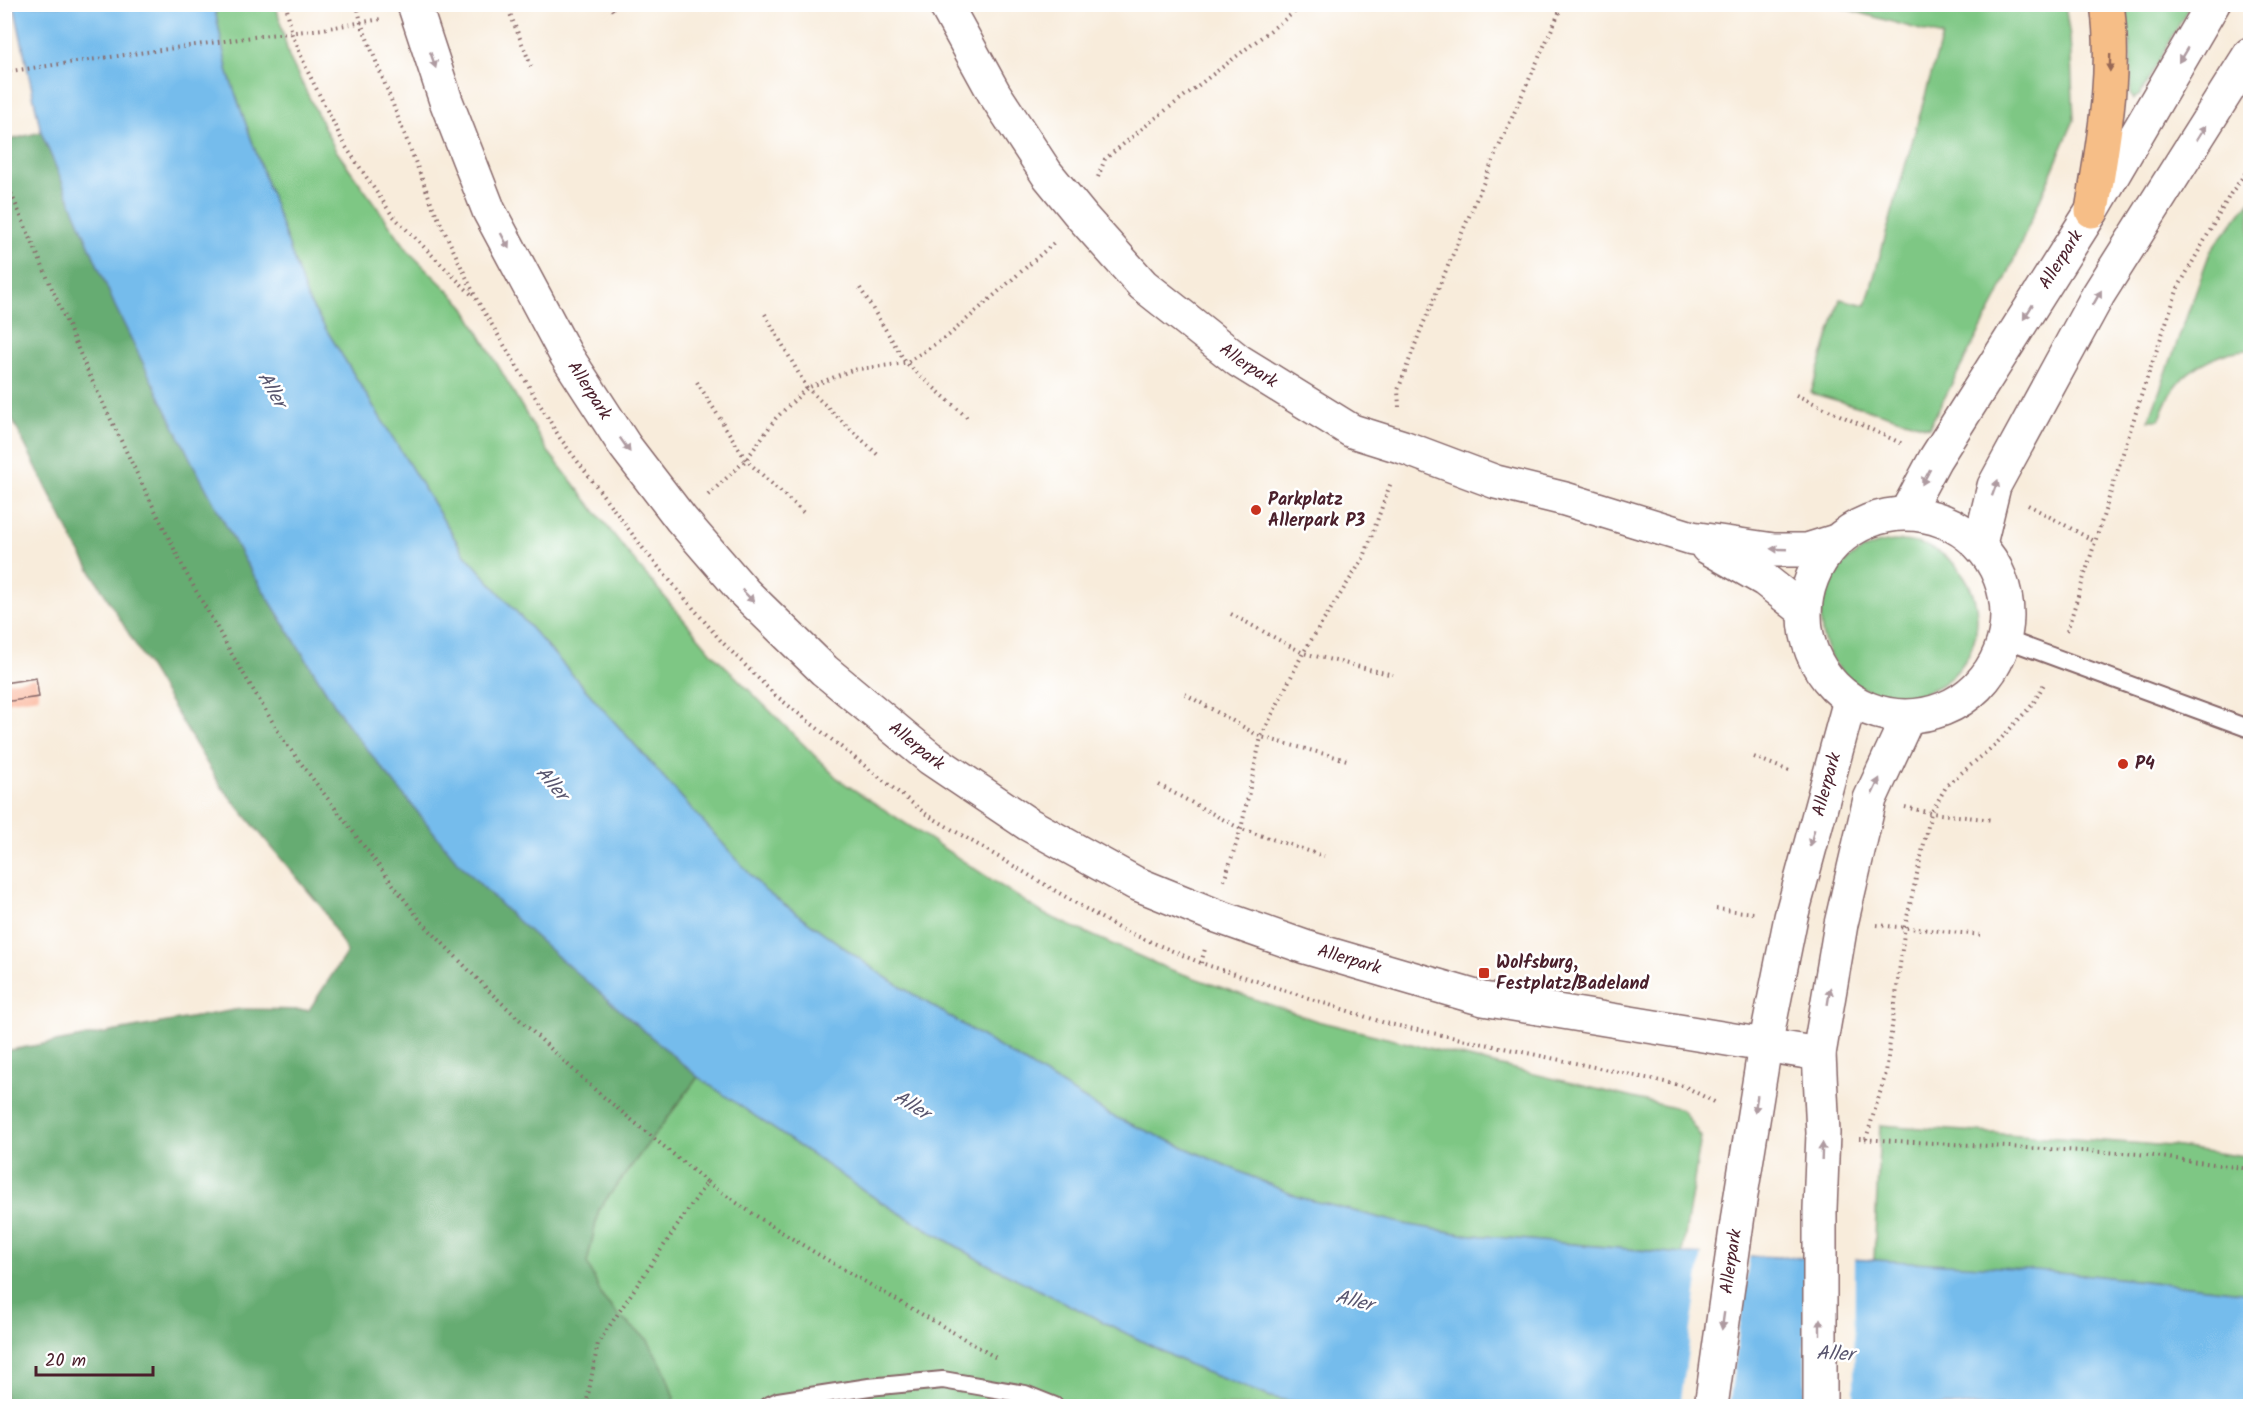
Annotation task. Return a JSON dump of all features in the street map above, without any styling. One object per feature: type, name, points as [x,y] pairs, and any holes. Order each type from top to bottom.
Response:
[{"type":"main road","points":[[2092,211],[2109,111],[2110,30],[2107,4]]},
{"type":"street","name":"Allerpark","points":[[414,4],[446,101],[489,210],[566,356],[625,446],[681,519],[745,593],[824,670],[930,758],[1028,824],[1135,883],[1214,915],[1305,947],[1483,999],[1819,1054]]},
{"type":"street","name":"Allerpark","points":[[945,4],[994,93],[1047,174],[1143,285],[1239,361],[1352,431],[1403,447],[1496,482],[1565,499],[1692,538],[1774,550],[1807,550],[1836,541]]},
{"type":"street","name":"Allerpark","points":[[1906,513],[1935,459],[2092,211],[2213,4]]},
{"type":"street","points":[[1980,544],[1994,486],[2092,305],[2250,54]]},
{"type":"street","name":"Allerpark","points":[[1906,513],[1937,518],[1956,526],[1980,544],[1999,573],[2007,600],[2005,639],[1991,672],[1970,694],[1949,708],[1923,716],[1908,717],[1877,713],[1850,700],[1825,677],[1809,645],[1804,611],[1808,590],[1819,562],[1836,541],[1858,525],[1886,515],[1906,513]]},
{"type":"street","name":"Allerpark","points":[[1692,538],[1765,580],[1804,611]]},
{"type":"street","name":"Allerpark","points":[[1711,1407],[1765,1046],[1791,917],[1850,700]]},
{"type":"street","points":[[1820,1407],[1820,1209],[1823,1133],[1819,1054],[1841,924],[1870,798],[1908,717]]},
{"type":"lane","points":[[2005,639],[2250,729]]},
{"type":"lane","points":[[767,1407],[778,1401],[869,1387],[943,1380],[1025,1394],[1055,1407]]},
{"type":"path","points":[[286,4],[292,33],[307,70],[344,144],[392,215],[477,300]]},
{"type":"path","points":[[357,4],[361,23],[433,207],[477,300],[560,438],[645,551],[721,641],[774,694],[926,814],[1118,928],[1201,963],[1385,1023],[1684,1086],[1725,1107],[1754,1114]]},
{"type":"path","points":[[506,4],[532,68]]},
{"type":"path","points":[[609,4],[613,11]]},
{"type":"path","points":[[645,551],[746,460],[776,418],[807,388],[852,370],[906,363],[949,335],[1083,218],[1105,159],[1305,4]]},
{"type":"path","points":[[1201,963],[1241,829],[1261,737],[1303,653],[1364,557],[1403,447],[1398,390],[1421,329],[1497,151],[1563,4]]},
{"type":"path","points":[[4,72],[361,23]]},
{"type":"path","points":[[4,177],[88,372],[202,602],[284,741],[420,920],[491,993],[594,1089],[706,1182],[744,1209],[999,1360]]},
{"type":"path","points":[[860,288],[906,363],[970,420]]},
{"type":"path","points":[[765,314],[807,388],[879,456]]},
{"type":"path","points":[[697,382],[746,460],[806,515]]},
{"type":"path","points":[[1231,614],[1303,653],[1392,675]]},
{"type":"path","points":[[1185,694],[1261,737],[1347,760]]},
{"type":"path","points":[[1159,784],[1241,829],[1324,856]]},
{"type":"path","points":[[1823,1133],[1850,1138],[2139,1154],[2250,1169]]},
{"type":"path","points":[[586,1407],[598,1343],[706,1182]]},
{"type":"green space","points":[[214,5],[276,5],[289,57],[335,149],[410,253],[463,305],[547,450],[636,563],[712,653],[839,780],[1044,914],[1166,968],[1317,1021],[1682,1110],[1701,1137],[1682,1254],[1462,1234],[1404,1224],[1298,1197],[1110,1115],[885,977],[764,890],[463,552],[308,300],[228,73]]},
{"type":"green space","points":[[1832,5],[2065,5],[2070,38],[2074,120],[1998,297],[1929,427],[1811,393],[1840,299],[1866,305],[1942,36]]},
{"type":"green space","points":[[2125,5],[2190,5],[2140,95],[2133,99],[2130,94],[2130,49]]},
{"type":"green space","points":[[41,132],[115,306],[191,460],[245,561],[346,723],[457,861],[510,914],[698,1077],[599,1209],[587,1263],[603,1298],[620,1317],[647,1339],[665,1371],[674,1398],[671,1406],[5,1406],[5,1051],[240,1009],[309,1010],[347,952],[323,909],[220,785],[77,548],[5,405],[5,141]]},
{"type":"green space","points":[[2250,201],[2250,350],[2230,352],[2209,360],[2190,372],[2173,390],[2159,420],[2149,420],[2210,252]]},
{"type":"green space","points":[[1899,541],[1929,547],[1954,564],[1971,589],[1977,619],[1971,649],[1954,674],[1929,691],[1899,697],[1869,691],[1844,674],[1827,649],[1821,619],[1827,589],[1844,564],[1869,547]]},
{"type":"green space","points":[[698,1077],[881,1202],[987,1264],[1200,1370],[1271,1397],[1314,1406],[671,1406],[674,1398],[647,1339],[620,1317],[603,1298],[587,1263],[599,1209]]},
{"type":"green space","points":[[1880,1125],[2172,1146],[2250,1158],[2250,1293],[2081,1274],[1874,1260]]},
{"type":"water","name":"Aller","points":[[14,5],[214,5],[228,73],[308,300],[463,552],[764,890],[885,977],[1110,1115],[1298,1197],[1404,1224],[1462,1234],[1682,1254],[1874,1260],[2000,1267],[2250,1293],[2250,1406],[1314,1406],[1271,1397],[1200,1370],[987,1264],[881,1202],[698,1077],[510,914],[457,861],[346,723],[245,561],[191,460],[115,306],[41,132]]},
{"type":"pier","points":[[1702,1252],[1750,1253],[1729,1406],[1680,1406]]},
{"type":"pier","points":[[1806,1255],[1855,1257],[1854,1406],[1805,1406]]},
{"type":"building","points":[[36,678],[39,697],[4,702],[4,683]]},
{"type":"place","name":"Parkplatz Allerpark P3","points":[[1256,510]]},
{"type":"place","name":"P4","points":[[2123,764]]},
{"type":"place","name":"Wolfsburg, Festplatz/Badeland","points":[[1484,973]]}]
